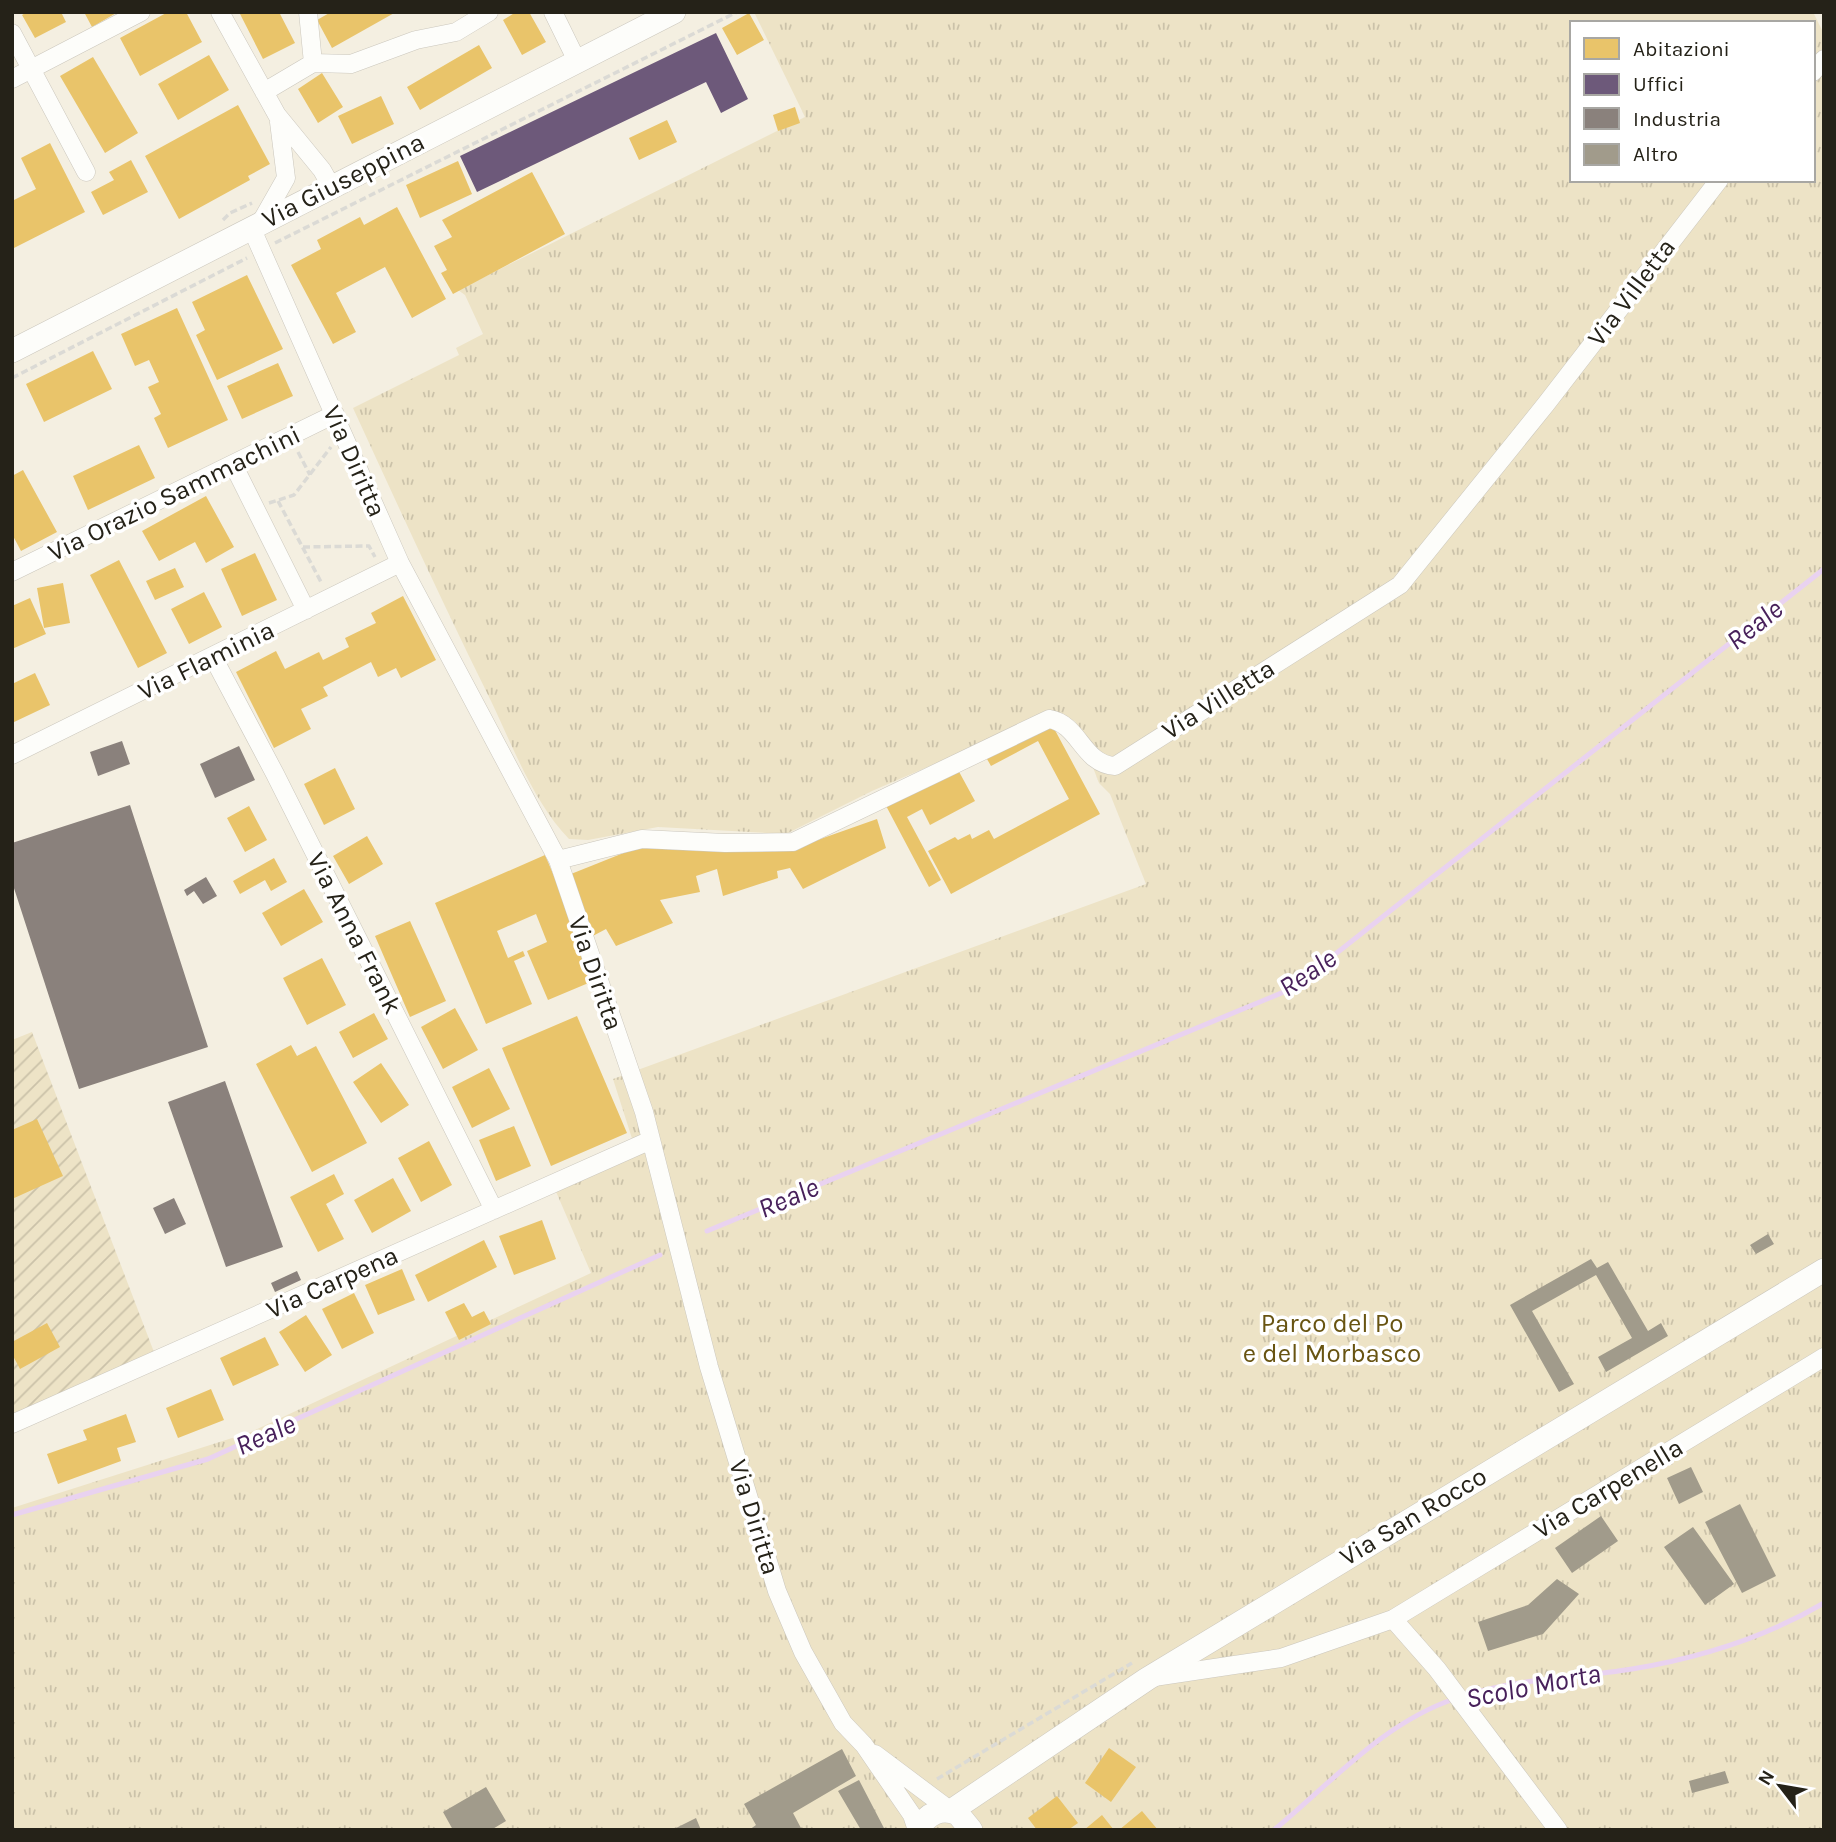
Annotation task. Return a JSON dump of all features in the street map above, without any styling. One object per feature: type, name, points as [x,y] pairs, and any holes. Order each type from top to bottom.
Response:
[{"type":"main road","name":"Via Giuseppina","points":[[12,351],[674,12]]},
{"type":"main road","name":"Via San Rocco","points":[[918,1830],[934,1813],[964,1822],[1008,1774],[1147,1679],[1824,1270]]},
{"type":"street","points":[[12,79],[141,12]]},
{"type":"street","points":[[220,12],[277,116],[322,170],[331,186]]},
{"type":"street","points":[[308,12],[313,63]]},
{"type":"street","points":[[264,92],[313,63],[351,64],[416,40],[456,32],[489,12]]},
{"type":"street","points":[[553,12],[577,61]]},
{"type":"street","points":[[12,33],[86,173]]},
{"type":"street","points":[[256,225],[286,178],[277,116]]},
{"type":"street","name":"Via Villetta","points":[[558,860],[642,839],[725,844],[793,842],[1049,719],[1063,724],[1092,759],[1115,766],[1400,585],[1546,404],[1717,182]]},
{"type":"street","name":"Via Diritta","points":[[256,225],[259,251],[343,431],[400,563],[558,860],[651,1140],[709,1367],[777,1591],[803,1652],[843,1723],[864,1745],[964,1822]]},
{"type":"street","name":"Via Orazio Sammachini","points":[[12,572],[335,414]]},
{"type":"street","points":[[233,464],[306,610]]},
{"type":"street","name":"Via Flaminia","points":[[12,755],[400,563]]},
{"type":"street","name":"Via Anna Frank","points":[[213,657],[275,774],[494,1210]]},
{"type":"street","name":"Via Carpena","points":[[12,1424],[651,1140]]},
{"type":"street","name":"Via Carpenella","points":[[1147,1679],[1281,1658],[1393,1619],[1824,1357]]},
{"type":"street","points":[[1393,1619],[1451,1689],[1558,1830]]},
{"type":"street","name":"Via Diritta","points":[[864,1745],[912,1815],[918,1830]]},
{"type":"path","points":[[12,378],[737,12]]},
{"type":"path","points":[[253,506],[294,495],[343,431]]},
{"type":"path","points":[[291,436],[310,475]]},
{"type":"path","points":[[278,500],[329,598]]},
{"type":"path","points":[[303,547],[369,546],[382,572]]},
{"type":"green space","name":"Parco del Po e del Morbasco","points":[[754,12],[1813,12],[1824,34],[1824,1830],[12,1830],[12,1508],[251,1432],[591,1273],[554,1187],[636,1151],[613,1079],[1146,884],[1110,794],[1099,783],[1075,721],[1052,713],[872,791],[786,834],[658,827],[588,840],[569,839],[545,809],[525,774],[353,408],[459,355],[456,348],[483,334],[465,295],[458,290],[805,117]]},
{"type":"green space","points":[[32,1032],[157,1360],[12,1427],[12,1040]]},
{"type":"building: Abitazioni","points":[[27,12],[61,12],[66,22],[35,38],[22,15]]},
{"type":"building: Abitazioni","points":[[84,12],[118,12],[92,27]]},
{"type":"building: Abitazioni","points":[[168,12],[186,12],[202,42],[140,76],[120,38]]},
{"type":"building: Abitazioni","points":[[239,12],[279,12],[295,43],[263,59]]},
{"type":"building: Abitazioni","points":[[331,12],[396,12],[332,48],[317,20]]},
{"type":"building: Abitazioni","points":[[516,12],[529,12],[546,42],[522,55],[503,20]]},
{"type":"building: Abitazioni","points":[[749,13],[764,40],[737,55],[722,28]]},
{"type":"building: Abitazioni","points":[[479,45],[492,68],[420,110],[407,87]]},
{"type":"building: Abitazioni","points":[[209,55],[229,90],[178,120],[158,84]]},
{"type":"building: Abitazioni","points":[[93,57],[138,133],[105,153],[60,76]]},
{"type":"building: Abitazioni","points":[[322,73],[343,107],[318,123],[298,89]]},
{"type":"building: Abitazioni","points":[[381,96],[394,124],[352,144],[338,116]]},
{"type":"building: Abitazioni","points":[[238,105],[270,164],[248,176],[250,180],[179,219],[145,156]]},
{"type":"building: Abitazioni","points":[[795,107],[800,123],[778,131],[773,115]]},
{"type":"building: Abitazioni","points":[[667,120],[677,142],[639,160],[629,138]]},
{"type":"building: Abitazioni","points":[[50,143],[85,212],[12,249],[12,201],[36,189],[21,158]]},
{"type":"building: Abitazioni","points":[[131,160],[148,192],[103,215],[91,192],[114,180],[109,172]]},
{"type":"building: Abitazioni","points":[[458,161],[472,194],[420,218],[406,185]]},
{"type":"building: Abitazioni","points":[[532,172],[565,234],[453,294],[441,273],[447,270],[434,246],[452,237],[442,220]]},
{"type":"building: Abitazioni","points":[[397,207],[446,299],[412,318],[385,267],[336,293],[356,332],[333,344],[291,265],[321,249],[317,240],[360,217],[364,225]]},
{"type":"building: Abitazioni","points":[[247,275],[283,349],[217,380],[196,335],[205,330],[192,302]]},
{"type":"building: Abitazioni","points":[[177,308],[228,420],[168,448],[154,418],[161,414],[148,387],[159,382],[149,360],[135,366],[121,334]]},
{"type":"building: Abitazioni","points":[[93,351],[112,389],[44,422],[26,384]]},
{"type":"building: Abitazioni","points":[[278,363],[293,396],[242,419],[227,386]]},
{"type":"building: Abitazioni","points":[[139,445],[155,478],[88,510],[73,476]]},
{"type":"building: Abitazioni","points":[[23,470],[57,532],[21,551],[12,534],[12,476]]},
{"type":"building: Abitazioni","points":[[206,496],[234,547],[206,563],[195,542],[159,561],[142,531]]},
{"type":"building: Abitazioni","points":[[255,553],[277,600],[242,616],[221,569]]},
{"type":"building: Abitazioni","points":[[119,560],[167,653],[138,668],[90,575]]},
{"type":"building: Abitazioni","points":[[175,568],[184,587],[155,600],[146,581]]},
{"type":"building: Abitazioni","points":[[63,583],[70,623],[44,628],[37,588]]},
{"type":"building: Abitazioni","points":[[204,592],[222,627],[189,644],[171,609]]},
{"type":"building: Abitazioni","points":[[403,596],[436,660],[401,678],[396,668],[378,677],[371,662],[323,687],[328,696],[301,709],[311,729],[274,748],[236,672],[276,651],[285,669],[319,652],[323,660],[349,647],[345,638],[376,623],[371,613]]},
{"type":"building: Abitazioni","points":[[30,598],[46,634],[12,649],[12,606]]},
{"type":"building: Abitazioni","points":[[35,673],[50,705],[12,723],[12,684]]},
{"type":"building: Abitazioni","points":[[1049,719],[1100,814],[951,894],[928,851],[955,837],[958,840],[970,834],[972,839],[989,830],[994,839],[1069,799],[1038,741],[991,766],[983,752]]},
{"type":"building: Abitazioni","points":[[335,768],[355,809],[324,825],[304,784]]},
{"type":"building: Abitazioni","points":[[957,768],[975,801],[930,825],[922,809],[907,817],[941,880],[929,887],[884,802]]},
{"type":"building: Abitazioni","points":[[249,806],[267,840],[245,852],[227,818]]},
{"type":"building: Abitazioni","points":[[877,819],[886,848],[803,889],[790,868],[777,871],[778,878],[723,896],[717,869],[696,876],[700,892],[660,900],[673,923],[616,946],[606,929],[589,938],[566,876],[641,846],[792,849]]},
{"type":"building: Abitazioni","points":[[367,836],[383,864],[349,884],[333,856]]},
{"type":"building: Abitazioni","points":[[545,855],[598,979],[548,1000],[527,951],[547,942],[536,914],[497,931],[508,958],[523,951],[525,956],[514,961],[532,1004],[486,1024],[435,903]]},
{"type":"building: Abitazioni","points":[[274,858],[287,882],[271,891],[265,880],[240,894],[233,881]]},
{"type":"building: Abitazioni","points":[[304,889],[323,922],[281,946],[262,913]]},
{"type":"building: Abitazioni","points":[[410,921],[446,1001],[410,1017],[375,936]]},
{"type":"building: Abitazioni","points":[[322,958],[346,1005],[307,1025],[283,978]]},
{"type":"building: Abitazioni","points":[[455,1008],[478,1050],[443,1069],[421,1027]]},
{"type":"building: Abitazioni","points":[[374,1013],[388,1039],[353,1058],[339,1032]]},
{"type":"building: Abitazioni","points":[[577,1016],[627,1133],[551,1166],[502,1048]]},
{"type":"building: Abitazioni","points":[[291,1045],[297,1056],[316,1046],[367,1143],[312,1172],[256,1064]]},
{"type":"building: Abitazioni","points":[[381,1063],[409,1105],[381,1123],[353,1082]]},
{"type":"building: Abitazioni","points":[[489,1068],[510,1109],[472,1128],[452,1087]]},
{"type":"building: Abitazioni","points":[[37,1119],[63,1176],[12,1199],[12,1130]]},
{"type":"building: Abitazioni","points":[[514,1126],[531,1166],[496,1181],[479,1140]]},
{"type":"building: Abitazioni","points":[[429,1141],[452,1185],[421,1202],[398,1158]]},
{"type":"building: Abitazioni","points":[[334,1174],[344,1194],[326,1204],[344,1239],[318,1252],[290,1197]]},
{"type":"building: Abitazioni","points":[[393,1178],[411,1211],[372,1233],[354,1200]]},
{"type":"building: Abitazioni","points":[[542,1220],[556,1259],[514,1275],[499,1236]]},
{"type":"building: Abitazioni","points":[[484,1240],[497,1267],[428,1302],[415,1275]]},
{"type":"building: Abitazioni","points":[[402,1269],[415,1300],[378,1315],[365,1285]]},
{"type":"building: Abitazioni","points":[[354,1293],[374,1333],[342,1349],[322,1309]]},
{"type":"building: Abitazioni","points":[[464,1303],[472,1317],[484,1311],[491,1324],[459,1340],[445,1312]]},
{"type":"building: Abitazioni","points":[[306,1315],[332,1355],[305,1372],[279,1332]]},
{"type":"building: Abitazioni","points":[[47,1323],[60,1347],[20,1369],[12,1354],[12,1342]]},
{"type":"building: Abitazioni","points":[[265,1337],[279,1365],[233,1386],[220,1358]]},
{"type":"building: Abitazioni","points":[[211,1389],[224,1420],[178,1438],[166,1408]]},
{"type":"building: Abitazioni","points":[[126,1414],[136,1442],[117,1448],[121,1461],[58,1484],[47,1454],[87,1440],[83,1430]]},
{"type":"building: Abitazioni","points":[[1109,1748],[1136,1767],[1111,1802],[1085,1783]]},
{"type":"building: Abitazioni","points":[[1057,1796],[1078,1823],[1068,1830],[1037,1830],[1028,1818]]},
{"type":"building: Abitazioni","points":[[1142,1811],[1158,1830],[1119,1830]]},
{"type":"building: Abitazioni","points":[[1102,1815],[1114,1830],[1084,1830]]},
{"type":"building: Uffici","points":[[716,33],[748,99],[721,113],[706,82],[477,192],[460,156]]},
{"type":"building: Industria","points":[[122,741],[130,764],[98,776],[90,752]]},
{"type":"building: Industria","points":[[239,746],[255,780],[215,798],[200,764]]},
{"type":"building: Industria","points":[[130,805],[208,1047],[79,1089],[12,882],[12,843]]},
{"type":"building: Industria","points":[[206,877],[217,896],[203,904],[194,891],[187,896],[184,890]]},
{"type":"building: Industria","points":[[225,1081],[283,1247],[226,1267],[168,1102]]},
{"type":"building: Industria","points":[[174,1198],[186,1224],[165,1234],[153,1208]]},
{"type":"building: Industria","points":[[297,1271],[301,1280],[275,1292],[271,1283]]},
{"type":"building: Altro","points":[[1768,1234],[1774,1244],[1756,1254],[1750,1245]]},
{"type":"building: Altro","points":[[1591,1259],[1597,1268],[1608,1262],[1648,1331],[1661,1323],[1668,1336],[1606,1372],[1598,1357],[1632,1338],[1596,1275],[1532,1311],[1574,1384],[1559,1392],[1510,1305]]},
{"type":"building: Altro","points":[[1691,1467],[1703,1492],[1679,1504],[1667,1478]]},
{"type":"building: Altro","points":[[1740,1504],[1776,1576],[1742,1593],[1705,1522]]},
{"type":"building: Altro","points":[[1601,1516],[1618,1541],[1572,1573],[1555,1548]]},
{"type":"building: Altro","points":[[1693,1527],[1734,1584],[1705,1605],[1664,1547]]},
{"type":"building: Altro","points":[[1557,1579],[1579,1594],[1543,1634],[1488,1651],[1478,1622],[1528,1605]]},
{"type":"building: Altro","points":[[842,1749],[856,1776],[793,1813],[802,1830],[749,1830],[756,1825],[744,1804]]},
{"type":"building: Altro","points":[[1725,1771],[1729,1783],[1692,1793],[1689,1781]]},
{"type":"building: Altro","points":[[859,1780],[885,1830],[861,1830],[838,1791]]},
{"type":"building: Altro","points":[[486,1787],[506,1821],[491,1830],[453,1830],[443,1812]]},
{"type":"building: Altro","points":[[696,1818],[701,1830],[672,1830]]},
{"type":"waterway","name":"Reale","points":[[707,1231],[1291,989],[1824,569]]},
{"type":"waterway","name":"Reale","points":[[12,1515],[208,1459],[660,1255]]},
{"type":"waterway","name":"Scolo Morta","points":[[1464,1696],[1506,1685],[1632,1669],[1682,1659],[1755,1636],[1824,1603]]},
{"type":"waterway","name":"Scolo Morta","points":[[1274,1830],[1381,1739],[1404,1723],[1454,1699]]}]
